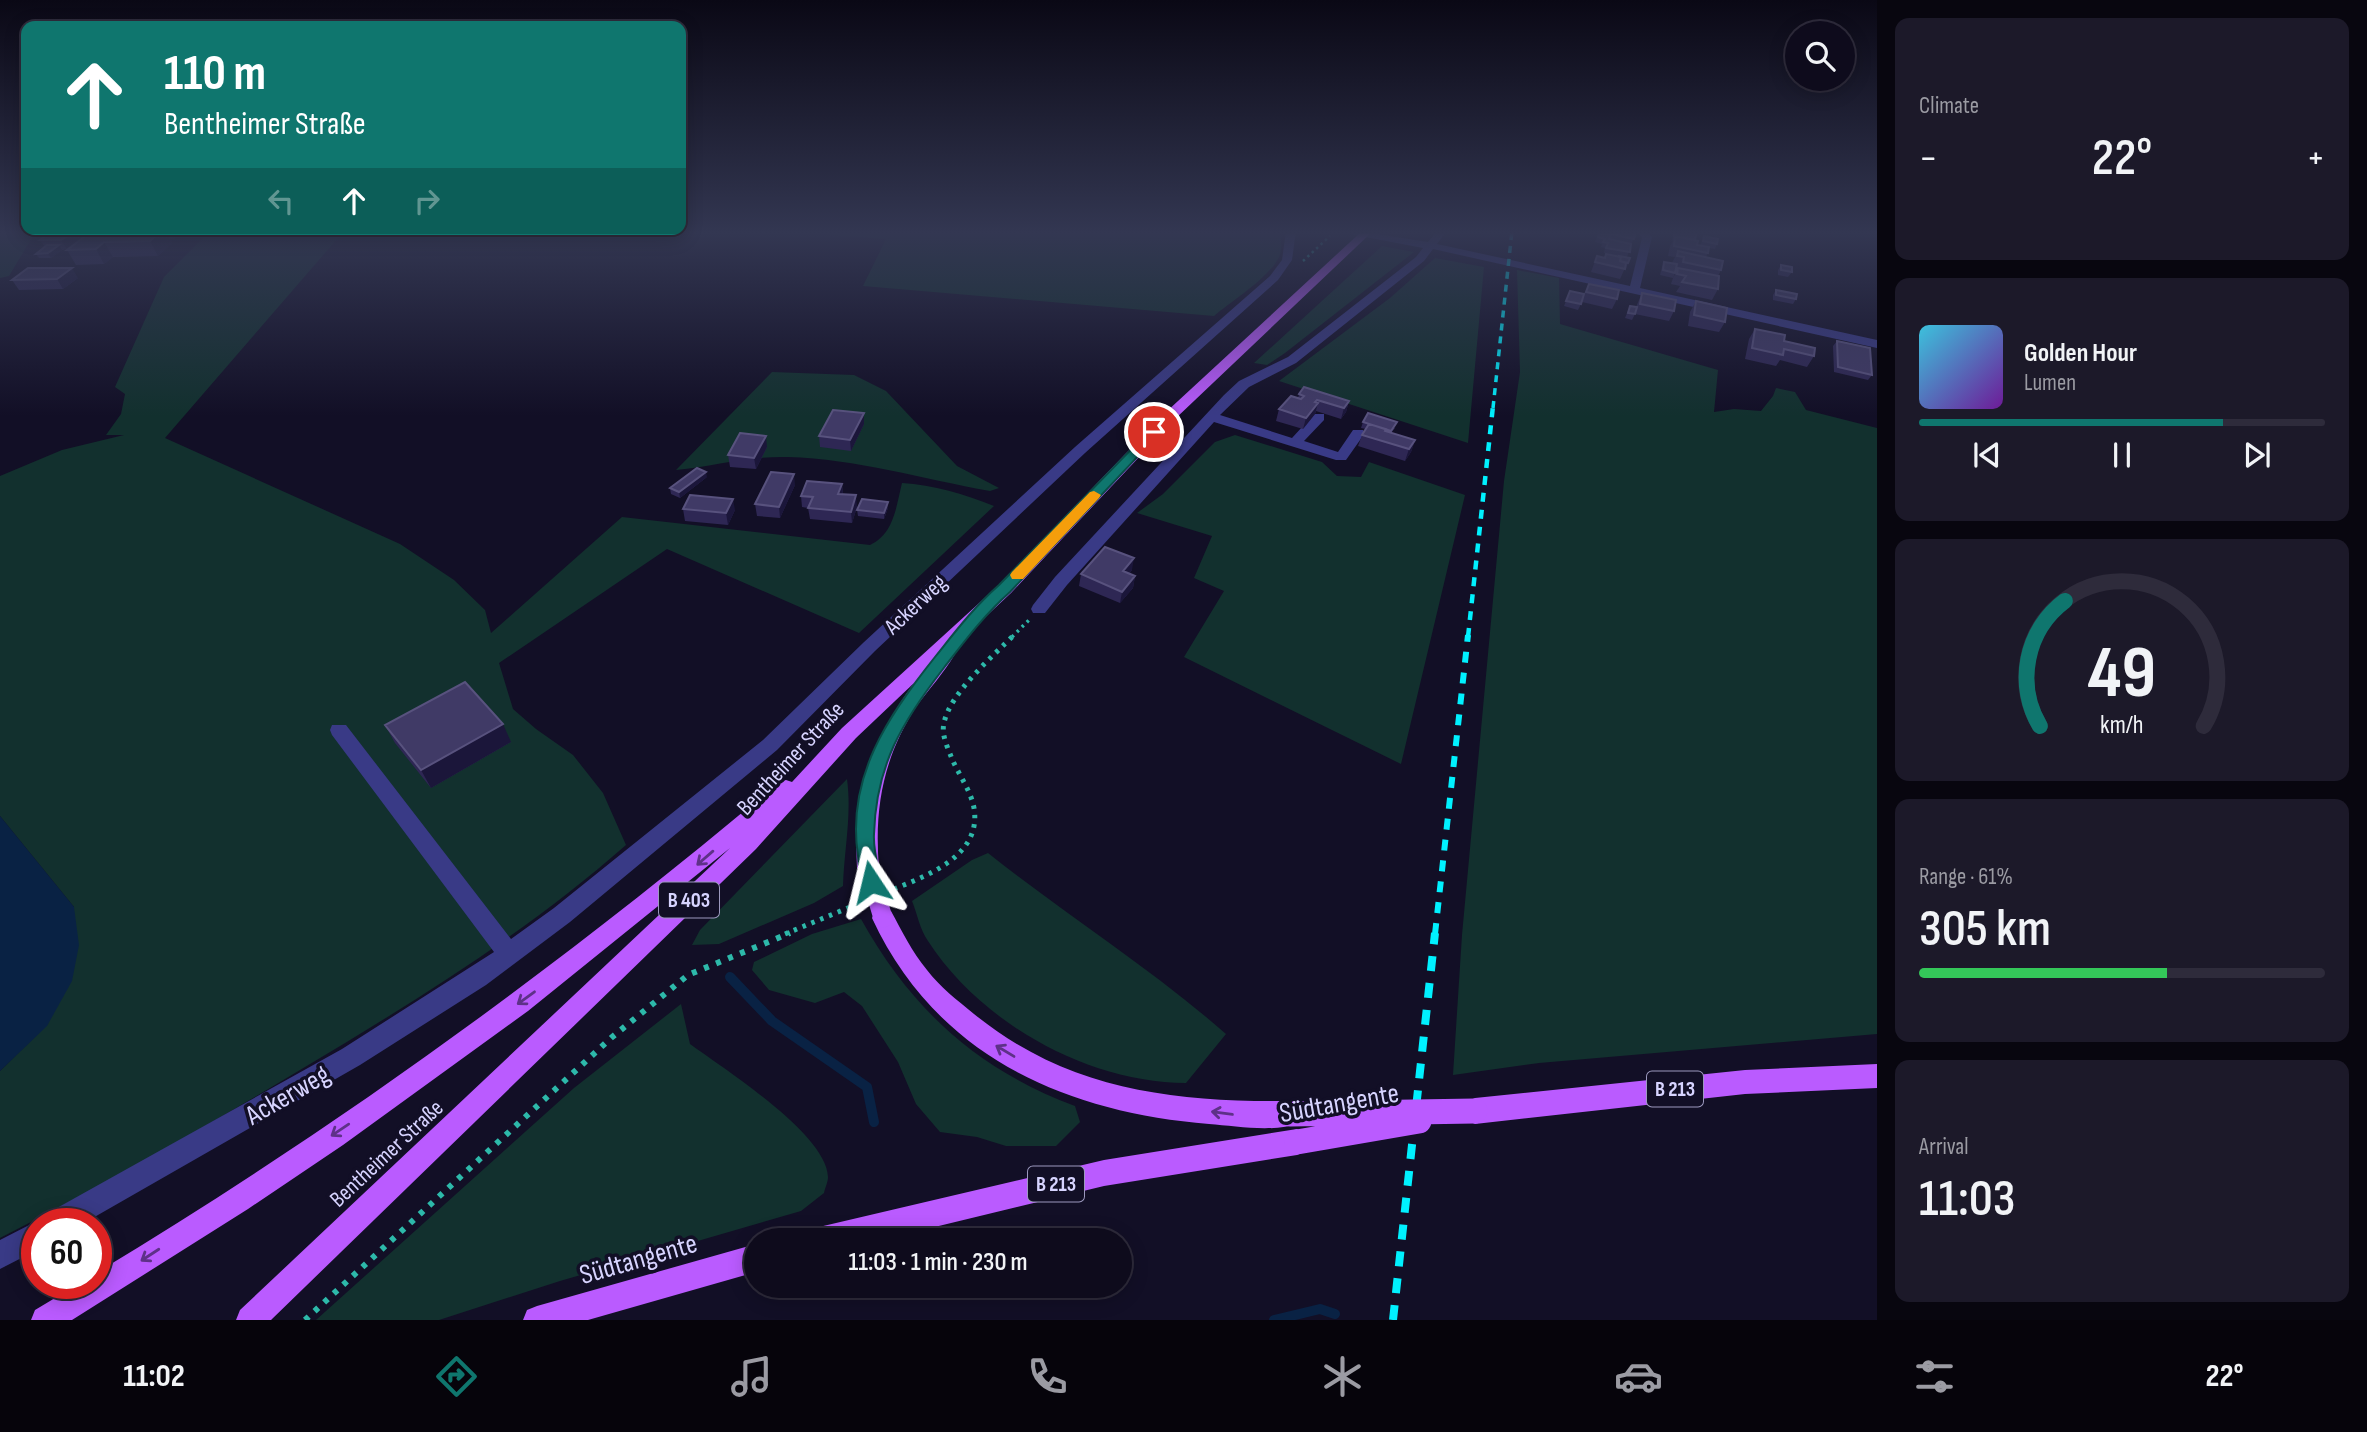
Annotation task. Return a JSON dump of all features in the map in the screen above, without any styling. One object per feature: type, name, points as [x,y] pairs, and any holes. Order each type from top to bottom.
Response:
[{"type":"main road","name":"Bentheimer Straße","points":[[250,1320],[739,852],[849,733],[1005,589],[1170,416],[1302,293]]},
{"type":"main road","points":[[981,610],[903,709],[884,745],[870,783],[864,836],[868,868],[883,918],[901,953],[919,979],[990,1042],[1035,1069],[1091,1091],[1145,1102],[1240,1115],[1475,1111]]},
{"type":"main road","points":[[45,1320],[150,1255],[411,1082],[685,876],[849,733]]},
{"type":"main road","name":"Südtangente","points":[[873,1228],[1104,1173],[1475,1111],[1745,1082],[1877,1076]]},
{"type":"main road","name":"Südtangente","points":[[537,1320],[744,1261]]},
{"type":"street","name":"Ackerweg","points":[[84,1208],[351,1057],[478,977],[572,906],[770,745],[869,647],[1060,469],[1257,293]]},
{"type":"street","points":[[1039,609],[1061,581],[1244,384],[1292,360],[1377,293]]},
{"type":"street","points":[[1641,293],[1877,344]]},
{"type":"street","points":[[1212,417],[1341,457],[1357,433]]},
{"type":"street","points":[[1295,443],[1319,417]]},
{"type":"street","points":[[339,730],[509,954]]},
{"type":"street","points":[[0,1255],[21,1244]]},
{"type":"path","points":[[885,893],[934,872],[959,856],[972,834],[974,811],[943,736],[944,722],[951,703],[1039,609]]},
{"type":"path","points":[[304,1320],[611,1038],[688,975],[862,902]]},
{"type":"green space","points":[[157,293],[291,293],[165,438],[400,544],[454,580],[485,610],[491,633],[622,517],[870,545],[889,527],[902,483],[949,491],[994,506],[859,633],[667,549],[499,663],[513,709],[573,755],[603,793],[626,845],[509,937],[385,1019],[189,1135],[57,1208],[21,1208],[21,1227],[0,1238],[0,1071],[47,1025],[74,907],[0,816],[0,476],[62,450],[124,435],[106,435],[121,414],[125,394],[115,387]]},
{"type":"green space","points":[[940,293],[1244,293],[1214,316]]},
{"type":"green space","points":[[1331,293],[1362,293],[1267,365],[1254,363]]},
{"type":"green space","points":[[1396,293],[1482,293],[1468,443],[1279,381]]},
{"type":"green space","points":[[1518,293],[1559,293],[1560,324],[1718,370],[1714,412],[1734,409],[1761,411],[1776,388],[1795,392],[1806,410],[1877,428],[1877,1034],[1539,1063],[1453,1075],[1462,935],[1504,481],[1520,372]]},
{"type":"green space","points":[[772,372],[854,375],[886,391],[957,466],[999,488],[990,491],[864,465],[788,457],[676,470]]},
{"type":"green space","points":[[1235,435],[1322,462],[1337,476],[1361,477],[1369,462],[1465,495],[1401,764],[1184,657],[1224,591],[1194,578],[1212,536],[1137,513],[1163,494],[1215,442]]},
{"type":"green space","points":[[847,779],[848,819],[843,886],[814,903],[719,944],[692,945],[700,930]]},
{"type":"green space","points":[[988,853],[1168,987],[1226,1034],[1186,1083],[1149,1080],[1075,1060],[1040,1043],[1007,1022],[977,998],[950,971],[925,937],[912,901],[972,860]]},
{"type":"green space","points":[[861,919],[902,981],[950,1033],[1008,1074],[1075,1106],[1080,1122],[1056,1146],[1006,1146],[977,1137],[940,1132],[916,1104],[898,1062],[862,1006],[844,992],[815,1003],[769,990],[752,970],[754,962],[812,934]]},
{"type":"green space","points":[[681,1004],[690,1044],[771,1104],[811,1142],[823,1160],[828,1177],[824,1193],[801,1211],[560,1281],[439,1320],[316,1320],[574,1088]]},
{"type":"water","points":[[0,816],[74,907],[79,945],[72,981],[47,1026],[0,1071]]},
{"type":"building","points":[[1569,293],[1584,294],[1581,304],[1566,301]]},
{"type":"building","points":[[1589,293],[1618,293],[1617,299]]},
{"type":"building","points":[[1642,293],[1676,300],[1674,311],[1640,304]]},
{"type":"building","points":[[1776,293],[1797,294],[1796,299],[1776,295]]},
{"type":"building","points":[[1696,301],[1727,308],[1725,322],[1694,315]]},
{"type":"building","points":[[1630,306],[1637,307],[1635,314],[1628,313]]},
{"type":"building","points":[[1755,329],[1785,335],[1784,341],[1815,348],[1814,356],[1784,349],[1783,355],[1752,348]]},
{"type":"building","points":[[1837,341],[1870,348],[1872,375],[1838,367]]},
{"type":"building","points":[[1304,387],[1349,401],[1344,408],[1317,400],[1315,402],[1318,403],[1306,418],[1279,409],[1291,396],[1301,399],[1304,396],[1299,394]]},
{"type":"building","points":[[833,410],[864,413],[850,440],[819,436]]},
{"type":"building","points":[[1368,413],[1397,422],[1391,431],[1363,422]]},
{"type":"building","points":[[1369,424],[1415,440],[1409,449],[1362,435]]},
{"type":"building","points":[[740,433],[766,436],[754,458],[728,455]]},
{"type":"building","points":[[697,468],[706,472],[679,492],[670,488]]},
{"type":"building","points":[[771,472],[794,474],[779,507],[755,504]]},
{"type":"building","points":[[807,481],[842,484],[838,494],[856,495],[851,512],[808,508],[813,497],[801,496]]},
{"type":"building","points":[[690,495],[733,499],[726,513],[683,509]]},
{"type":"building","points":[[862,499],[888,502],[884,513],[857,510]]},
{"type":"building","points":[[1105,547],[1134,558],[1123,571],[1135,576],[1122,592],[1081,574]]},
{"type":"building","points":[[465,682],[503,724],[421,770],[385,725]]},
{"type":"waterway","points":[[730,977],[772,1021],[867,1087],[874,1122]]},
{"type":"waterway","points":[[1274,1320],[1320,1309],[1335,1314]]},
{"type":"railway","points":[[1493,408],[1505,293]]},
{"type":"railway","points":[[1468,637],[1493,406]]},
{"type":"railway","points":[[1435,934],[1468,635]]},
{"type":"railway","points":[[1393,1320],[1435,933]]},
{"type":"slow traffic","points":[[1017,575],[1094,495]]},
{"type":"route","points":[[871,882],[864,836],[870,783],[884,745],[903,709],[981,610],[1005,589],[1154,432]]}]
